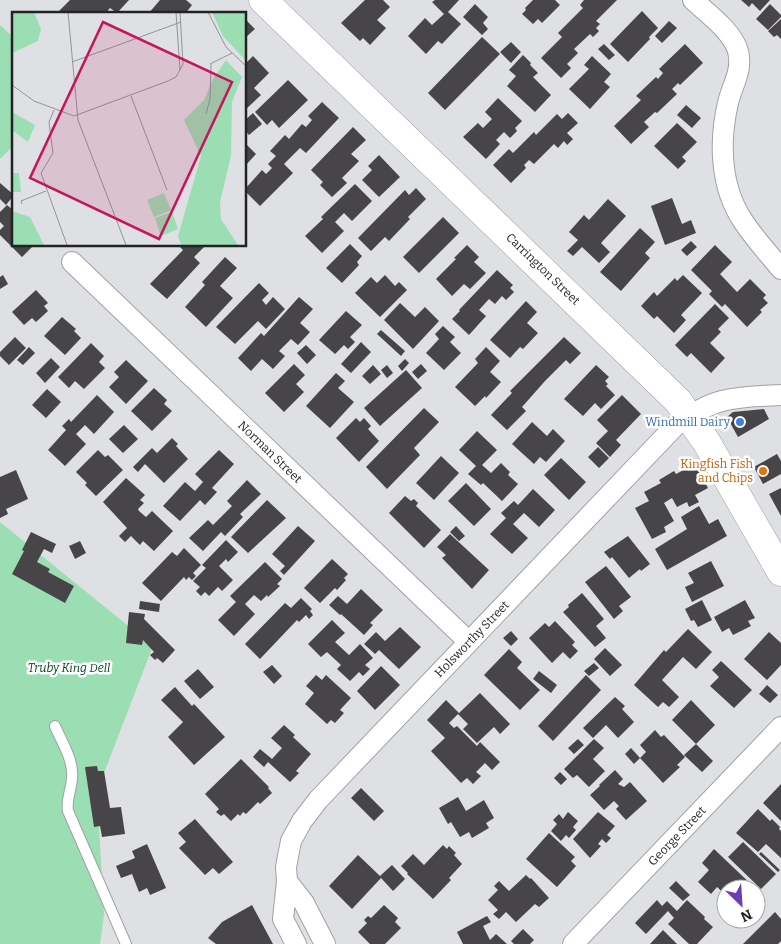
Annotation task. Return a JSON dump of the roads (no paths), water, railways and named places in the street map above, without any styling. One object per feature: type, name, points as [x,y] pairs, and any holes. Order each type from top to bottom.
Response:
[{"type":"main road","name":"Carrington Street","points":[[263,0],[663,385],[690,416],[721,466],[781,572]]},
{"type":"street","points":[[693,0],[728,34],[738,49],[740,63],[737,78],[729,99],[722,127],[725,179],[732,201],[742,221],[781,269]]},
{"type":"street","name":"Norman Street","points":[[72,262],[469,642]]},
{"type":"street","name":"Holsworthy Street","points":[[296,944],[283,919],[287,881],[286,867],[292,841],[302,821],[318,800],[678,424],[690,416],[722,401],[753,396],[781,395]]},
{"type":"street","name":"George Street","points":[[573,944],[781,727]]},
{"type":"street","points":[[287,881],[304,904],[325,944]]},
{"type":"lane","points":[[54,726],[72,764],[72,780],[67,802],[68,811],[126,944]]},
{"type":"place","name":"Windmill Dairy","points":[[740,422]]},
{"type":"place","name":"Kingfish Fish and Chips","points":[[763,471]]},
{"type":"park label","name":"Truby King Dell","points":[[69,668]]}]
